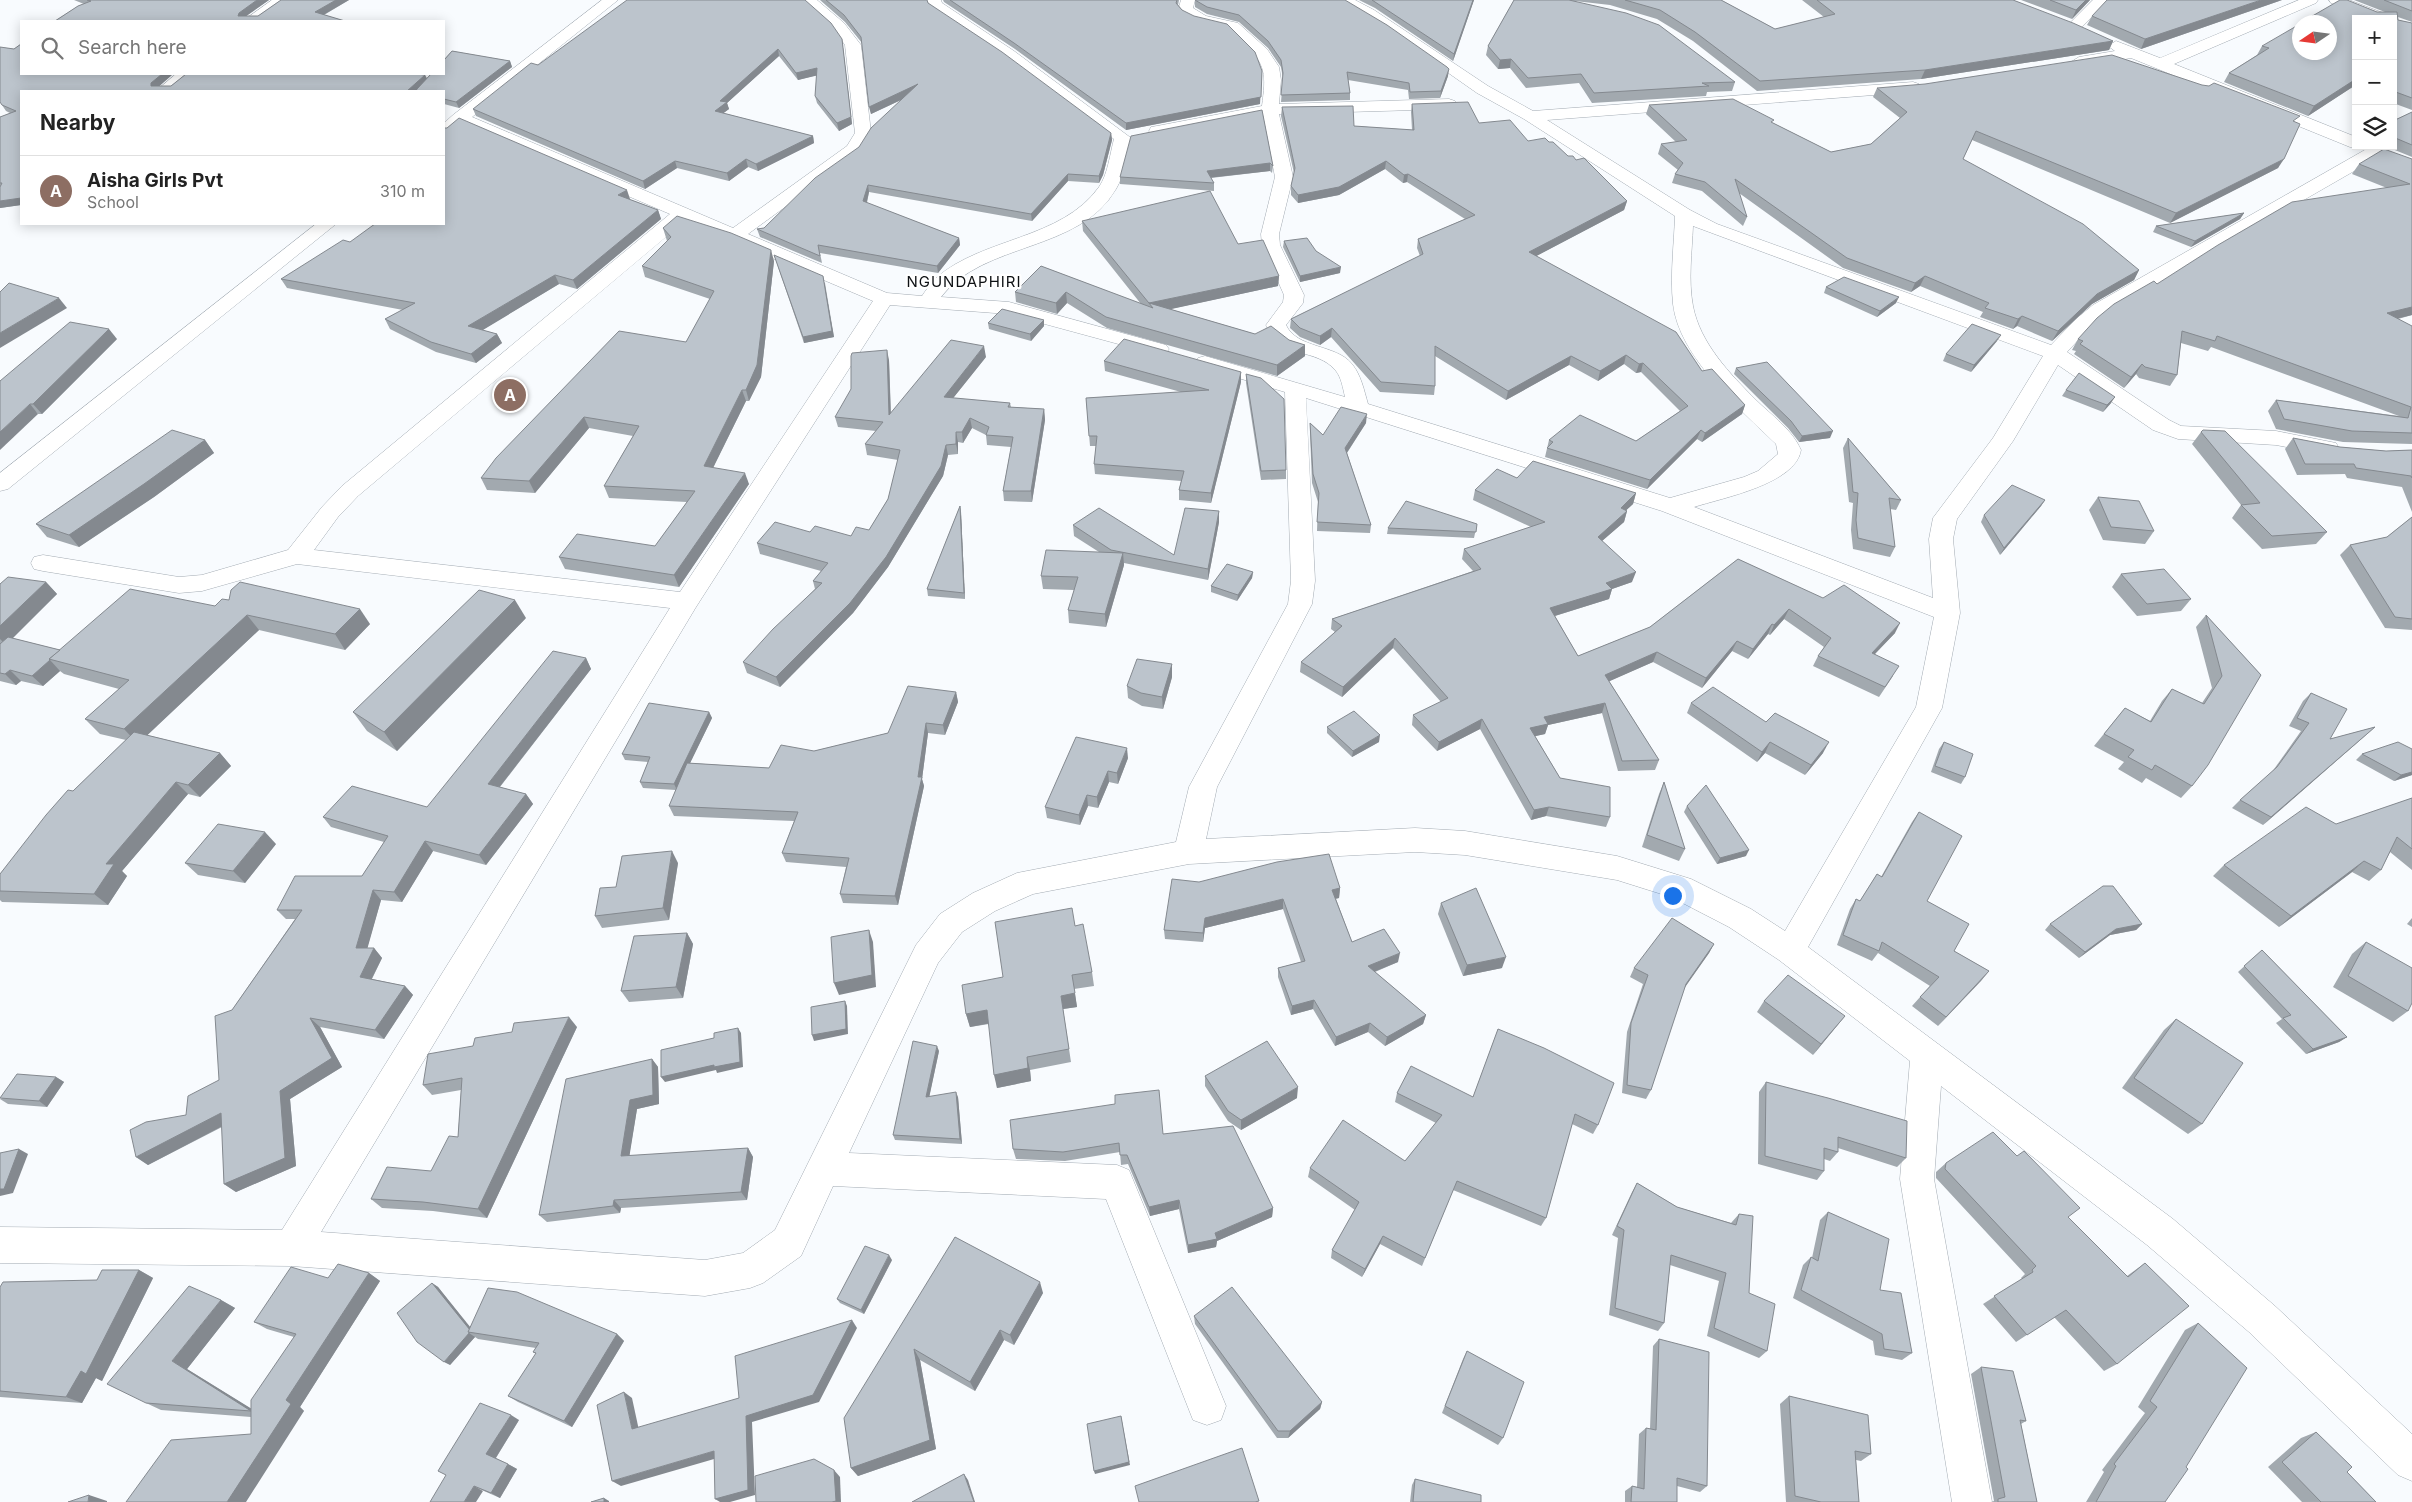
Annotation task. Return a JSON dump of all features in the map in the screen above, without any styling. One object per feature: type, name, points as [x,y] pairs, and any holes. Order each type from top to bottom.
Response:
[{"type":"street","points":[[252,20],[282,0]]},
{"type":"street","points":[[451,124],[611,0]]},
{"type":"street","points":[[735,235],[853,149],[863,134],[853,44],[839,26],[808,0]]},
{"type":"street","points":[[934,0],[935,5],[1009,54],[1123,138],[1270,109],[1503,103]]},
{"type":"street","points":[[1188,0],[1185,10],[1202,20],[1233,26],[1262,52],[1271,67],[1273,80],[1270,109],[1284,176],[1270,234],[1271,245],[1294,295],[1293,303],[1276,325],[1277,330],[1286,339],[1333,358],[1343,366],[1349,376],[1358,407]]},
{"type":"street","points":[[1344,0],[1387,22],[1503,103],[1530,116],[1684,214],[1711,228],[2055,353],[2161,425],[2178,432],[2276,438],[2346,450]]},
{"type":"street","points":[[2074,27],[2101,0]]},
{"type":"street","points":[[2160,64],[2311,0]]},
{"type":"street","points":[[2336,0],[2377,15]]},
{"type":"street","points":[[2056,20],[2132,53],[2352,142]]},
{"type":"street","points":[[2067,63],[2132,53]]},
{"type":"street","points":[[165,90],[185,75]]},
{"type":"street","points":[[1734,83],[1754,98]]},
{"type":"street","points":[[1530,116],[1930,85]]},
{"type":"street","points":[[451,124],[684,212],[884,299],[1009,308],[1295,388],[1670,506],[1947,613]]},
{"type":"street","points":[[927,302],[938,285],[962,269],[1068,223],[1093,206],[1108,187],[1123,138]]},
{"type":"street","points":[[1790,951],[1929,708],[1947,613],[1941,539],[1945,518],[2002,441],[2055,353],[2083,323],[2100,310],[2372,150]]},
{"type":"street","points":[[297,556],[330,512],[350,491],[684,212]]},
{"type":"street","points":[[1670,506],[1752,482],[1766,476],[1790,456],[1790,450],[1786,441],[1729,384],[1698,345],[1688,324],[1683,305],[1684,214]]},
{"type":"street","points":[[0,484],[326,225]]},
{"type":"street","points":[[291,1248],[687,601],[884,299]]},
{"type":"street","points":[[1190,852],[1196,814],[1203,787],[1300,604],[1303,580],[1295,388]]},
{"type":"street","points":[[43,563],[179,585],[202,583],[297,556],[687,601]]},
{"type":"street","points":[[0,1245],[291,1248],[705,1278],[750,1270],[788,1243],[928,954],[952,923],[984,902],[1028,882],[1190,852],[1415,840],[1465,843],[1618,868],[1680,888],[1740,918],[1790,951],[2160,1232],[2262,1320],[2412,1461]]},
{"type":"street","points":[[1927,1054],[1917,1179],[1972,1502]]},
{"type":"street","points":[[824,1169],[1117,1182],[1207,1406]]},
{"type":"building","points":[[87,0],[257,0],[239,13],[238,16],[258,16],[281,0],[336,0],[315,12],[342,20],[57,20],[78,6],[91,1]]},
{"type":"building","points":[[627,0],[805,0],[831,23],[842,39],[851,117],[837,123],[815,96],[817,68],[796,73],[778,49],[720,101],[727,102],[715,111],[813,136],[756,164],[746,159],[727,173],[675,161],[643,181],[473,109],[531,63],[538,65]]},
{"type":"building","points":[[826,0],[927,0],[928,3],[1002,52],[1111,133],[1099,176],[1068,174],[1031,214],[868,185],[863,201],[959,238],[937,266],[818,245],[820,256],[757,229],[764,228],[815,178],[859,147],[871,128],[918,84],[869,107],[861,37],[844,15]]},
{"type":"building","points":[[950,0],[1177,0],[1176,3],[1182,10],[1194,16],[1227,24],[1255,52],[1262,71],[1261,97],[1126,123]]},
{"type":"building","points":[[1195,0],[1345,0],[1387,25],[1449,69],[1441,91],[1410,92],[1409,83],[1347,72],[1350,93],[1281,95],[1283,73],[1281,60],[1268,41],[1239,15],[1207,7]]},
{"type":"building","points":[[1372,0],[1473,0],[1454,54]]},
{"type":"building","points":[[1514,0],[1569,0],[1626,13],[1659,25],[1735,82],[1702,83],[1709,86],[1594,93],[1581,74],[1528,78],[1511,59],[1500,60],[1488,46]]},
{"type":"building","points":[[1625,0],[1721,0],[1775,29],[1835,14],[1817,0],[2013,0],[2113,41],[1925,70],[1760,81],[1695,32],[1660,10]]},
{"type":"building","points":[[2050,0],[2086,0],[2076,10]]},
{"type":"building","points":[[2107,0],[2261,0],[2145,39],[2092,16]]},
{"type":"building","points":[[2340,0],[2347,0],[2377,12],[2397,12],[2398,20],[2412,23],[2412,98],[2397,92],[2397,15],[2352,15],[2352,82],[2314,106],[2229,73],[2269,48],[2262,46],[2292,29],[2292,60],[2337,60],[2337,15],[2314,15]]},
{"type":"building","points":[[2384,0],[2412,0],[2412,11]]},
{"type":"building","points":[[20,45],[20,75],[161,75],[151,83],[151,86],[171,86],[185,75],[425,75],[408,90],[20,90],[20,198],[0,201],[0,187],[2,183],[0,183],[0,117],[16,111],[2,105],[0,102],[0,47],[14,49]]},
{"type":"building","points":[[452,51],[510,61],[456,102],[445,99],[445,90],[416,90],[430,75],[445,75],[445,59]]},
{"type":"building","points":[[2112,55],[2202,85],[2209,86],[2214,83],[2300,116],[2293,121],[2300,124],[2284,159],[2176,213],[1976,131],[1963,159],[2083,224],[2139,270],[2097,294],[2058,331],[2022,316],[2018,319],[1985,308],[1989,303],[1925,276],[1915,283],[1847,258],[1735,179],[1747,217],[1705,182],[1675,174],[1683,163],[1661,144],[1687,140],[1649,105],[1733,99],[1774,120],[1771,122],[1831,152],[1871,144],[1907,112],[1877,88],[1925,84]]},
{"type":"building","points":[[1468,102],[1479,123],[1510,120],[1528,141],[1545,138],[1549,142],[1553,142],[1568,156],[1573,156],[1576,160],[1584,158],[1627,201],[1529,252],[1676,332],[1702,371],[1712,369],[1745,405],[1705,433],[1701,430],[1650,480],[1547,448],[1553,442],[1549,440],[1580,415],[1636,441],[1688,406],[1643,363],[1639,364],[1626,355],[1600,371],[1571,356],[1508,391],[1435,346],[1435,386],[1381,382],[1332,328],[1320,336],[1300,328],[1291,319],[1423,254],[1418,239],[1475,215],[1408,174],[1404,175],[1386,161],[1339,187],[1298,195],[1291,186],[1295,168],[1282,107],[1353,106],[1354,126],[1414,130],[1412,104]]},
{"type":"building","points":[[1262,110],[1273,166],[1270,163],[1207,171],[1214,183],[1120,177],[1131,136]]},
{"type":"building","points":[[2412,112],[2412,145],[2397,139],[2397,119]]},
{"type":"building","points":[[459,118],[627,190],[618,195],[658,210],[573,280],[555,275],[468,326],[497,334],[471,354],[431,342],[385,319],[415,303],[281,279],[343,240],[350,242],[374,225],[445,225],[445,128]]},
{"type":"building","points":[[2382,150],[2412,159],[2412,307],[2387,313],[2412,326],[2412,433],[2352,431],[2284,419],[2276,400],[2408,418],[2411,407],[2217,336],[2215,341],[2182,331],[2177,375],[2145,367],[2142,364],[2131,377],[2080,344],[2083,341],[2078,339],[2097,318],[2114,304],[2154,281],[2157,284],[2218,245],[2292,202],[2410,184],[2359,164]]},
{"type":"building","points":[[1210,191],[1238,244],[1263,240],[1279,276],[1149,303],[1255,334],[1271,326],[1289,340],[1305,345],[1277,365],[1106,317],[1066,292],[1056,303],[1015,292],[1041,266],[1153,308],[1082,221]]},
{"type":"building","points":[[2244,213],[2195,241],[2156,226]]},
{"type":"building","points":[[677,216],[731,233],[771,250],[757,365],[746,390],[742,390],[704,466],[745,473],[674,575],[559,557],[577,534],[655,546],[695,491],[604,486],[639,426],[584,417],[529,481],[481,478],[496,458],[619,331],[686,342],[714,291],[642,266],[671,237],[663,228]]},
{"type":"building","points":[[1307,238],[1316,251],[1341,267],[1300,276],[1284,241]]},
{"type":"building","points":[[774,255],[823,276],[832,331],[803,337]]},
{"type":"building","points":[[1844,277],[1899,297],[1880,311],[1826,287]]},
{"type":"building","points":[[9,283],[59,298],[0,333],[0,292]]},
{"type":"building","points":[[1002,309],[1044,320],[1030,334],[988,323]]},
{"type":"building","points":[[70,322],[109,329],[33,404],[30,404],[0,432],[0,381]]},
{"type":"building","points":[[1972,324],[2001,335],[1974,365],[1946,354]]},
{"type":"building","points":[[1124,339],[1241,372],[1211,493],[1179,490],[1184,471],[1094,464],[1097,436],[1089,436],[1086,398],[1209,390],[1104,361]]},
{"type":"building","points":[[951,340],[984,346],[944,397],[1010,403],[1008,407],[1044,409],[1031,491],[1003,491],[1013,437],[986,435],[989,427],[970,418],[962,432],[956,432],[956,444],[946,445],[941,466],[886,557],[850,603],[776,677],[743,662],[773,629],[822,583],[813,581],[828,563],[757,543],[775,522],[810,532],[815,526],[851,536],[856,527],[869,530],[888,499],[900,450],[865,444],[883,422],[835,417],[851,389],[852,353],[887,350],[889,415]]},
{"type":"building","points":[[1767,362],[1833,431],[1802,436],[1791,421],[1736,368]]},
{"type":"building","points":[[2079,373],[2115,397],[2107,405],[2066,390]]},
{"type":"building","points":[[1246,374],[1261,378],[1284,399],[1286,470],[1261,471]]},
{"type":"building","points":[[1341,407],[1367,414],[1345,448],[1371,525],[1317,522],[1319,493],[1313,474],[1310,423],[1323,435]]},
{"type":"building","points":[[172,430],[205,440],[69,535],[36,524]]},
{"type":"building","points":[[2203,430],[2225,431],[2327,532],[2272,536],[2241,505],[2260,503],[2201,432]]},
{"type":"building","points":[[1848,438],[1901,500],[1889,498],[1895,547],[1858,538],[1856,520],[1858,493],[1853,492]]},
{"type":"building","points":[[2293,438],[2340,447],[2386,451],[2412,450],[2412,478],[2411,476],[2356,468],[2354,464],[2305,464]]},
{"type":"building","points":[[1533,461],[1636,493],[1621,508],[1627,511],[1598,537],[1636,572],[1606,583],[1612,589],[1550,608],[1578,656],[1650,627],[1738,559],[1823,598],[1844,585],[1900,623],[1872,653],[1899,666],[1885,687],[1818,656],[1831,638],[1789,609],[1774,625],[1772,624],[1753,649],[1737,641],[1706,678],[1657,652],[1605,675],[1659,760],[1622,761],[1605,703],[1544,717],[1548,724],[1530,728],[1560,778],[1610,787],[1610,817],[1549,807],[1534,810],[1482,719],[1439,742],[1413,715],[1448,698],[1395,638],[1343,687],[1301,662],[1342,626],[1332,619],[1481,569],[1464,549],[1545,522],[1475,490],[1497,469],[1517,478]]},
{"type":"building","points":[[2012,485],[2045,500],[2004,548],[1984,515]]},
{"type":"building","points":[[2098,497],[2139,501],[2154,531],[2111,527]]},
{"type":"building","points":[[1406,501],[1477,524],[1476,532],[1388,528]]},
{"type":"building","points":[[960,506],[964,593],[927,589]]},
{"type":"building","points":[[1099,508],[1174,555],[1185,508],[1219,511],[1208,569],[1111,550],[1073,525]]},
{"type":"building","points":[[2412,517],[2412,619],[2395,617],[2350,545],[2387,537]]},
{"type":"building","points":[[1046,550],[1123,553],[1105,614],[1068,610],[1078,577],[1041,576]]},
{"type":"building","points":[[1227,564],[1253,572],[1238,595],[1211,586]]},
{"type":"building","points":[[2164,569],[2191,599],[2147,604],[2121,574]]},
{"type":"building","points":[[8,577],[46,582],[0,626],[0,584]]},
{"type":"building","points":[[240,582],[360,609],[335,634],[247,615],[124,729],[85,719],[129,680],[49,659],[130,589],[215,606],[222,599],[229,600],[231,590]]},
{"type":"building","points":[[479,590],[515,600],[384,732],[353,712]]},
{"type":"building","points":[[2206,615],[2261,675],[2208,765],[2192,786],[2155,765],[2152,770],[2128,757],[2134,750],[2104,734],[2125,708],[2151,722],[2172,689],[2204,704],[2222,676]]},
{"type":"building","points":[[8,637],[60,650],[32,676],[10,670],[5,674],[0,673],[0,644]]},
{"type":"building","points":[[553,651],[586,658],[488,784],[526,794],[479,855],[425,841],[394,892],[373,890],[356,948],[374,948],[360,977],[405,986],[375,1030],[310,1018],[332,1058],[280,1091],[285,1158],[224,1184],[221,1113],[136,1157],[130,1130],[146,1122],[186,1115],[188,1096],[219,1080],[215,1016],[232,1010],[302,910],[277,910],[295,876],[362,876],[388,836],[323,817],[352,786],[427,807]]},
{"type":"building","points":[[1137,659],[1172,664],[1162,697],[1141,693],[1127,686]]},
{"type":"building","points":[[908,686],[956,692],[943,725],[926,723],[918,777],[922,777],[895,896],[840,894],[849,858],[782,853],[798,812],[669,806],[687,763],[769,768],[781,745],[814,751],[888,733]]},
{"type":"building","points":[[1713,687],[1766,722],[1775,713],[1829,742],[1811,765],[1770,742],[1762,752],[1691,703]]},
{"type":"building","points":[[2311,693],[2347,709],[2330,739],[2375,727],[2271,817],[2240,800],[2277,767],[2309,723],[2297,718]]},
{"type":"building","points":[[649,703],[709,712],[674,784],[640,782],[650,757],[622,754]]},
{"type":"building","points":[[1354,711],[1380,735],[1353,751],[1327,727]]},
{"type":"building","points":[[134,732],[220,753],[188,785],[176,782],[106,864],[114,864],[94,894],[0,891],[0,874],[46,815],[68,790],[73,791]]},
{"type":"building","points":[[1076,737],[1127,748],[1117,773],[1108,771],[1097,797],[1087,795],[1079,815],[1045,807]]},
{"type":"building","points":[[1944,742],[1973,754],[1965,777],[1935,766]]},
{"type":"building","points":[[2398,742],[2412,749],[2412,772],[2401,775],[2362,754]]},
{"type":"building","points":[[1664,782],[1685,849],[1647,835]]},
{"type":"building","points":[[1706,785],[1749,850],[1720,858],[1687,806]]},
{"type":"building","points":[[2412,798],[2412,849],[2397,837],[2381,870],[2364,861],[2291,916],[2224,865],[2306,807],[2336,824]]},
{"type":"building","points":[[1919,812],[1962,836],[1927,901],[1969,924],[1954,951],[1989,971],[1946,1017],[1920,997],[1939,977],[1882,942],[1879,951],[1843,935],[1856,899],[1860,901],[1877,874],[1882,877]]},
{"type":"building","points":[[218,824],[265,832],[233,871],[185,863]]},
{"type":"building","points":[[672,851],[663,908],[595,916],[600,888],[616,887],[622,856]]},
{"type":"building","points":[[1329,854],[1340,888],[1332,890],[1352,942],[1384,929],[1400,953],[1368,966],[1426,1015],[1387,1037],[1370,1023],[1336,1037],[1314,1000],[1292,1006],[1278,968],[1305,961],[1283,899],[1205,918],[1203,933],[1164,930],[1172,879],[1199,882],[1277,862]]},
{"type":"building","points":[[2103,886],[2113,886],[2142,924],[2116,929],[2085,952],[2050,924]]},
{"type":"building","points":[[1476,888],[1506,957],[1467,965],[1441,903]]},
{"type":"building","points":[[1072,908],[1075,926],[1083,924],[1092,972],[1072,975],[1075,993],[1061,996],[1069,1049],[1027,1057],[1028,1068],[994,1075],[987,1010],[966,1014],[962,985],[1003,977],[995,922]]},
{"type":"building","points":[[1672,918],[1714,944],[1686,984],[1651,1090],[1627,1085],[1631,1023],[1648,975],[1634,968]]},
{"type":"building","points":[[869,930],[872,975],[834,983],[831,937]]},
{"type":"building","points":[[687,933],[676,987],[621,991],[634,936]]},
{"type":"building","points":[[2366,942],[2412,968],[2412,1003],[2408,1011],[2348,976]]},
{"type":"building","points":[[2262,950],[2347,1037],[2313,1049],[2283,1018],[2291,1015],[2244,966]]},
{"type":"building","points":[[1788,975],[1845,1016],[1821,1044],[1764,1001]]},
{"type":"building","points":[[845,1001],[846,1029],[812,1035],[811,1007]]},
{"type":"building","points":[[569,1017],[478,1209],[423,1202],[371,1199],[387,1167],[431,1171],[449,1136],[458,1137],[462,1078],[423,1085],[428,1054],[473,1046],[475,1038],[512,1032],[514,1023]]},
{"type":"building","points":[[2176,1019],[2243,1063],[2202,1124],[2134,1078]]},
{"type":"building","points":[[738,1028],[740,1062],[714,1067],[714,1065],[661,1077],[661,1050],[714,1038],[714,1033]]},
{"type":"building","points":[[1498,1029],[1544,1048],[1614,1083],[1598,1125],[1575,1114],[1546,1218],[1457,1181],[1425,1258],[1383,1236],[1365,1269],[1332,1250],[1359,1202],[1310,1168],[1343,1120],[1405,1161],[1442,1115],[1397,1093],[1411,1066],[1473,1097]]},
{"type":"building","points":[[913,1041],[937,1046],[926,1097],[956,1092],[960,1139],[893,1135]]},
{"type":"building","points":[[1267,1041],[1298,1087],[1241,1120],[1228,1111],[1205,1076]]},
{"type":"building","points":[[652,1059],[653,1095],[630,1100],[621,1156],[748,1148],[741,1192],[614,1200],[613,1206],[539,1215],[566,1079]]},
{"type":"building","points":[[17,1074],[56,1077],[39,1101],[0,1098]]},
{"type":"building","points":[[1766,1082],[1907,1121],[1906,1158],[1838,1137],[1838,1152],[1824,1148],[1824,1171],[1765,1156]]},
{"type":"building","points":[[1159,1090],[1163,1134],[1233,1126],[1273,1208],[1215,1233],[1217,1239],[1188,1245],[1179,1200],[1149,1207],[1127,1155],[1120,1155],[1119,1143],[1063,1152],[1013,1149],[1010,1120],[1115,1104],[1115,1095]]},
{"type":"building","points":[[1993,1132],[2017,1156],[2024,1151],[2080,1208],[2068,1217],[2128,1277],[2145,1263],[2189,1306],[2117,1364],[2066,1310],[2027,1335],[1994,1296],[2033,1272],[2032,1270],[2036,1266],[1945,1169],[1946,1163]]},
{"type":"building","points":[[19,1149],[4,1189],[0,1189],[0,1153]]},
{"type":"building","points":[[1637,1183],[1677,1207],[1736,1225],[1739,1214],[1753,1216],[1749,1293],[1775,1304],[1767,1351],[1714,1328],[1726,1273],[1671,1255],[1664,1323],[1615,1308],[1624,1230],[1617,1226]]},
{"type":"building","points":[[1828,1212],[1889,1239],[1880,1290],[1901,1293],[1912,1353],[1884,1349],[1882,1334],[1801,1290],[1811,1257],[1818,1261]]},
{"type":"building","points":[[955,1237],[1040,1282],[1010,1335],[1000,1330],[970,1382],[914,1349],[930,1440],[851,1468],[844,1418]]},
{"type":"building","points":[[865,1246],[889,1255],[861,1310],[837,1299]]},
{"type":"building","points":[[338,1264],[369,1273],[286,1400],[291,1404],[227,1502],[126,1502],[171,1440],[251,1434],[251,1400],[296,1334],[254,1322],[291,1267],[328,1278]]},
{"type":"building","points":[[102,1270],[139,1270],[86,1374],[81,1371],[66,1397],[0,1391],[0,1287],[3,1282],[97,1280]]},
{"type":"building","points":[[432,1283],[470,1330],[444,1362],[417,1342],[397,1313]]},
{"type":"building","points":[[189,1286],[221,1300],[172,1361],[251,1411],[146,1403],[107,1384]]},
{"type":"building","points":[[1232,1287],[1322,1402],[1290,1431],[1278,1431],[1194,1316]]},
{"type":"building","points":[[488,1288],[517,1292],[617,1334],[564,1421],[508,1396],[536,1353],[533,1352],[539,1343],[468,1332]]},
{"type":"building","points":[[852,1320],[813,1395],[746,1416],[748,1490],[715,1499],[714,1451],[612,1481],[597,1405],[624,1392],[632,1429],[739,1398],[735,1356]]},
{"type":"building","points":[[2198,1323],[2247,1368],[2186,1467],[2188,1469],[2165,1502],[2096,1502],[2116,1466],[2114,1464],[2157,1407],[2150,1401]]},
{"type":"building","points":[[1659,1339],[1709,1352],[1707,1486],[1677,1478],[1677,1502],[1631,1502],[1632,1486],[1644,1489],[1646,1428],[1656,1430]]},
{"type":"building","points":[[1467,1351],[1524,1382],[1503,1438],[1445,1406]]},
{"type":"building","points":[[1981,1367],[2013,1371],[2026,1421],[2020,1420],[2037,1502],[1998,1502],[1998,1499],[2005,1497]]},
{"type":"building","points":[[1789,1396],[1868,1415],[1871,1454],[1855,1451],[1859,1502],[1821,1502],[1795,1496]]},
{"type":"building","points":[[480,1403],[511,1415],[486,1454],[508,1464],[491,1493],[474,1486],[464,1502],[430,1502],[446,1475],[438,1471]]},
{"type":"building","points":[[1121,1416],[1129,1462],[1094,1471],[1087,1424]]},
{"type":"building","points":[[2316,1432],[2352,1467],[2347,1472],[2376,1502],[2321,1502],[2282,1462]]},
{"type":"building","points":[[1242,1448],[1259,1501],[1139,1502],[1135,1486]]},
{"type":"building","points":[[814,1459],[834,1470],[836,1501],[756,1502],[755,1476]]},
{"type":"building","points":[[964,1474],[974,1502],[912,1502]]},
{"type":"building","points":[[1415,1479],[1481,1495],[1481,1502],[1413,1502]]},
{"type":"building","points":[[89,1495],[88,1502],[68,1502]]},
{"type":"building","points":[[604,1498],[604,1502],[591,1502]]},
{"type":"place","name":"Aisha Girls Pvt","points":[[510,395]]},
{"type":"district","name":"NGUNDAPHIRI","points":[[964,281]]}]
